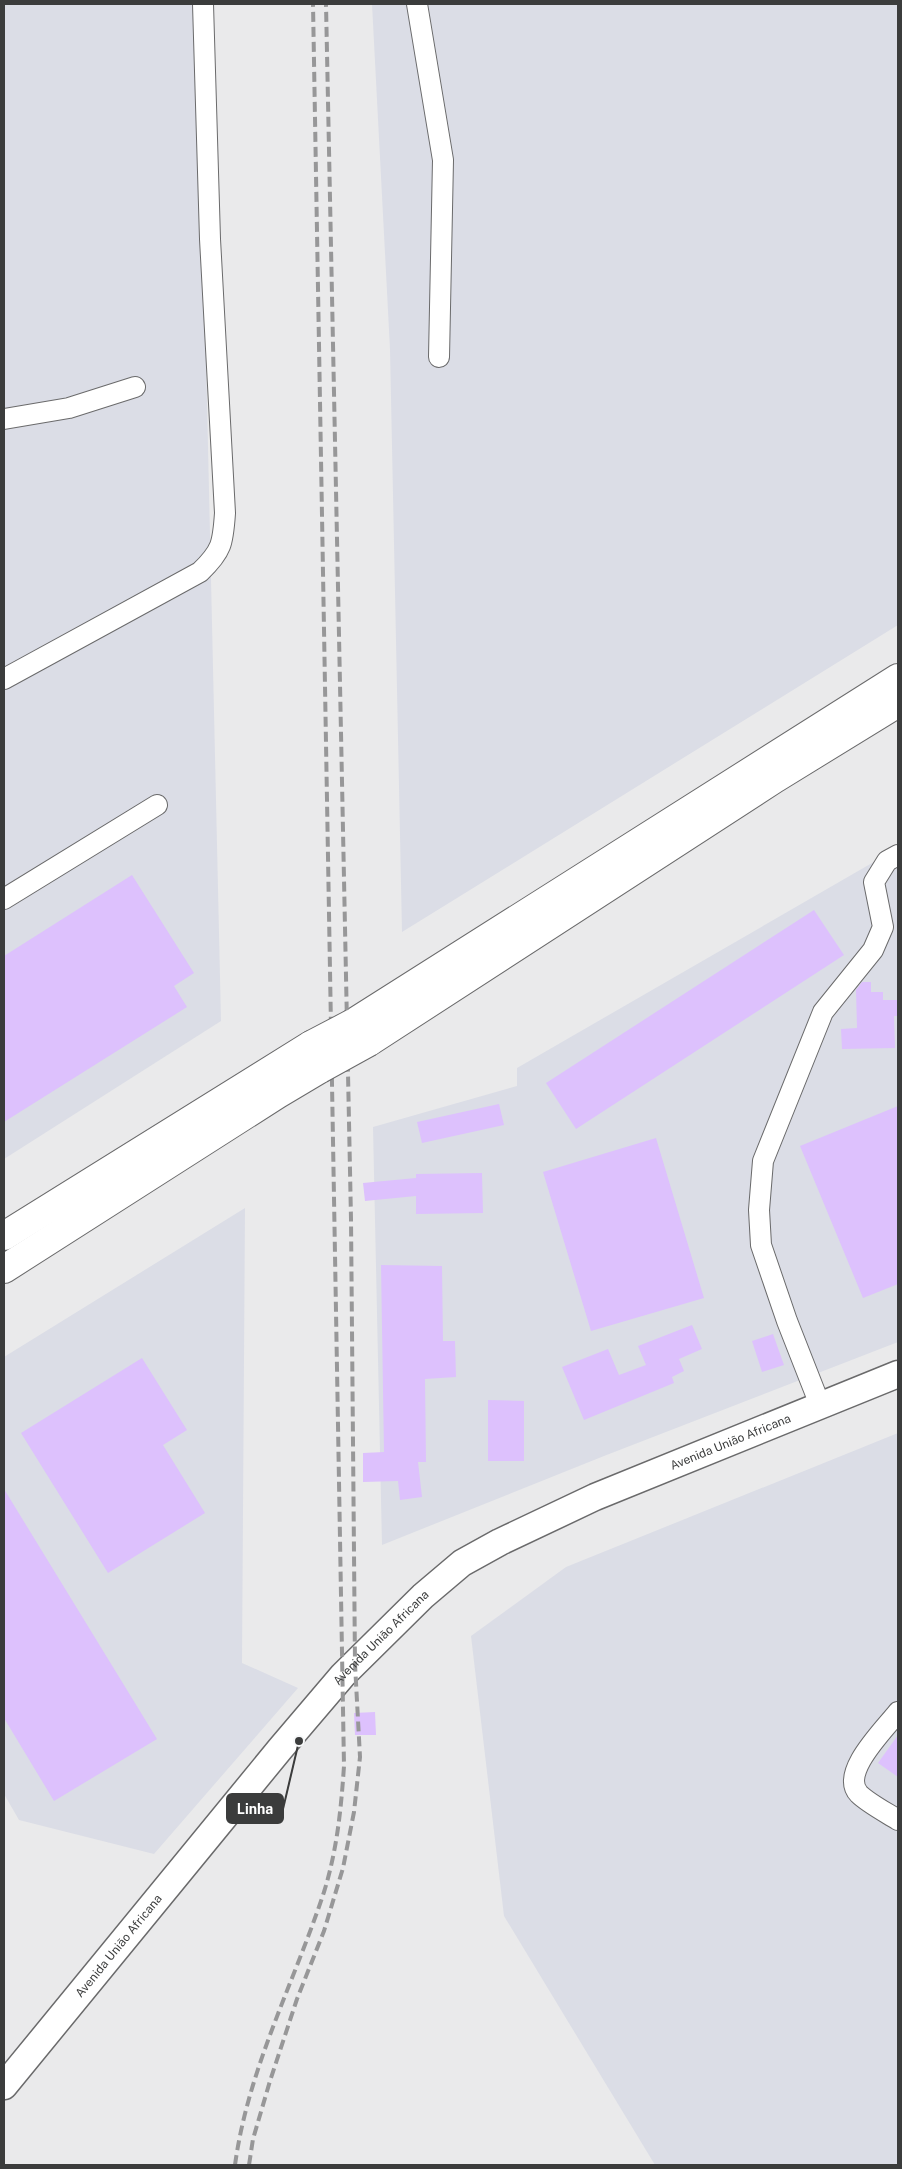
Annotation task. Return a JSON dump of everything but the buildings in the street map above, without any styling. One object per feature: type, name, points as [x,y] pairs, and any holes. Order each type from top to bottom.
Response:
[{"type":"highway","points":[[361,1032],[898,678]]},
{"type":"highway","points":[[4,1236],[271,1069],[315,1057],[361,1032],[898,704]]},
{"type":"highway","points":[[4,1269],[278,1094],[315,1057]]},
{"type":"main road","name":"Avenida União Africana","points":[[4,2086],[280,1749],[343,1675],[424,1596],[456,1569],[500,1542],[595,1498],[898,1374]]},
{"type":"lane","points":[[4,679],[200,572],[216,556],[224,537],[225,513],[210,239],[203,4]]},
{"type":"lane","points":[[417,4],[443,160],[439,357]]},
{"type":"lane","points":[[4,419],[69,408],[135,387]]},
{"type":"lane","points":[[4,900],[157,805]]},
{"type":"lane","points":[[820,1405],[787,1321],[761,1245],[760,1210],[763,1161],[823,1012],[873,950],[883,927],[874,882],[887,861],[898,855]]},
{"type":"lane","points":[[898,1712],[857,1764],[853,1779],[858,1794],[898,1820]]},
{"type":"shaded area","points":[[4,4],[198,4],[221,1021],[4,1159]]},
{"type":"shaded area","points":[[372,4],[898,4],[898,625],[402,932],[390,349]]},
{"type":"shaded area","points":[[898,848],[898,1342],[604,1456],[382,1545],[373,1127],[517,1086],[517,1068]]},
{"type":"shaded area","points":[[245,1208],[242,1663],[298,1688],[154,1854],[19,1820],[4,1794],[4,1357]]},
{"type":"shaded area","points":[[898,1433],[898,2165],[655,2165],[504,1916],[471,1636],[566,1567]]},
{"type":"railway","points":[[235,2165],[241,2129],[261,2060],[324,1892],[338,1830],[344,1766],[313,4]]},
{"type":"railway","points":[[249,2165],[253,2139],[270,2081],[297,1999],[324,1931],[343,1868],[354,1812],[360,1757],[355,1664],[351,1219],[326,4]]},
{"type":"place","name":"Linha","points":[[299,1741]]}]
